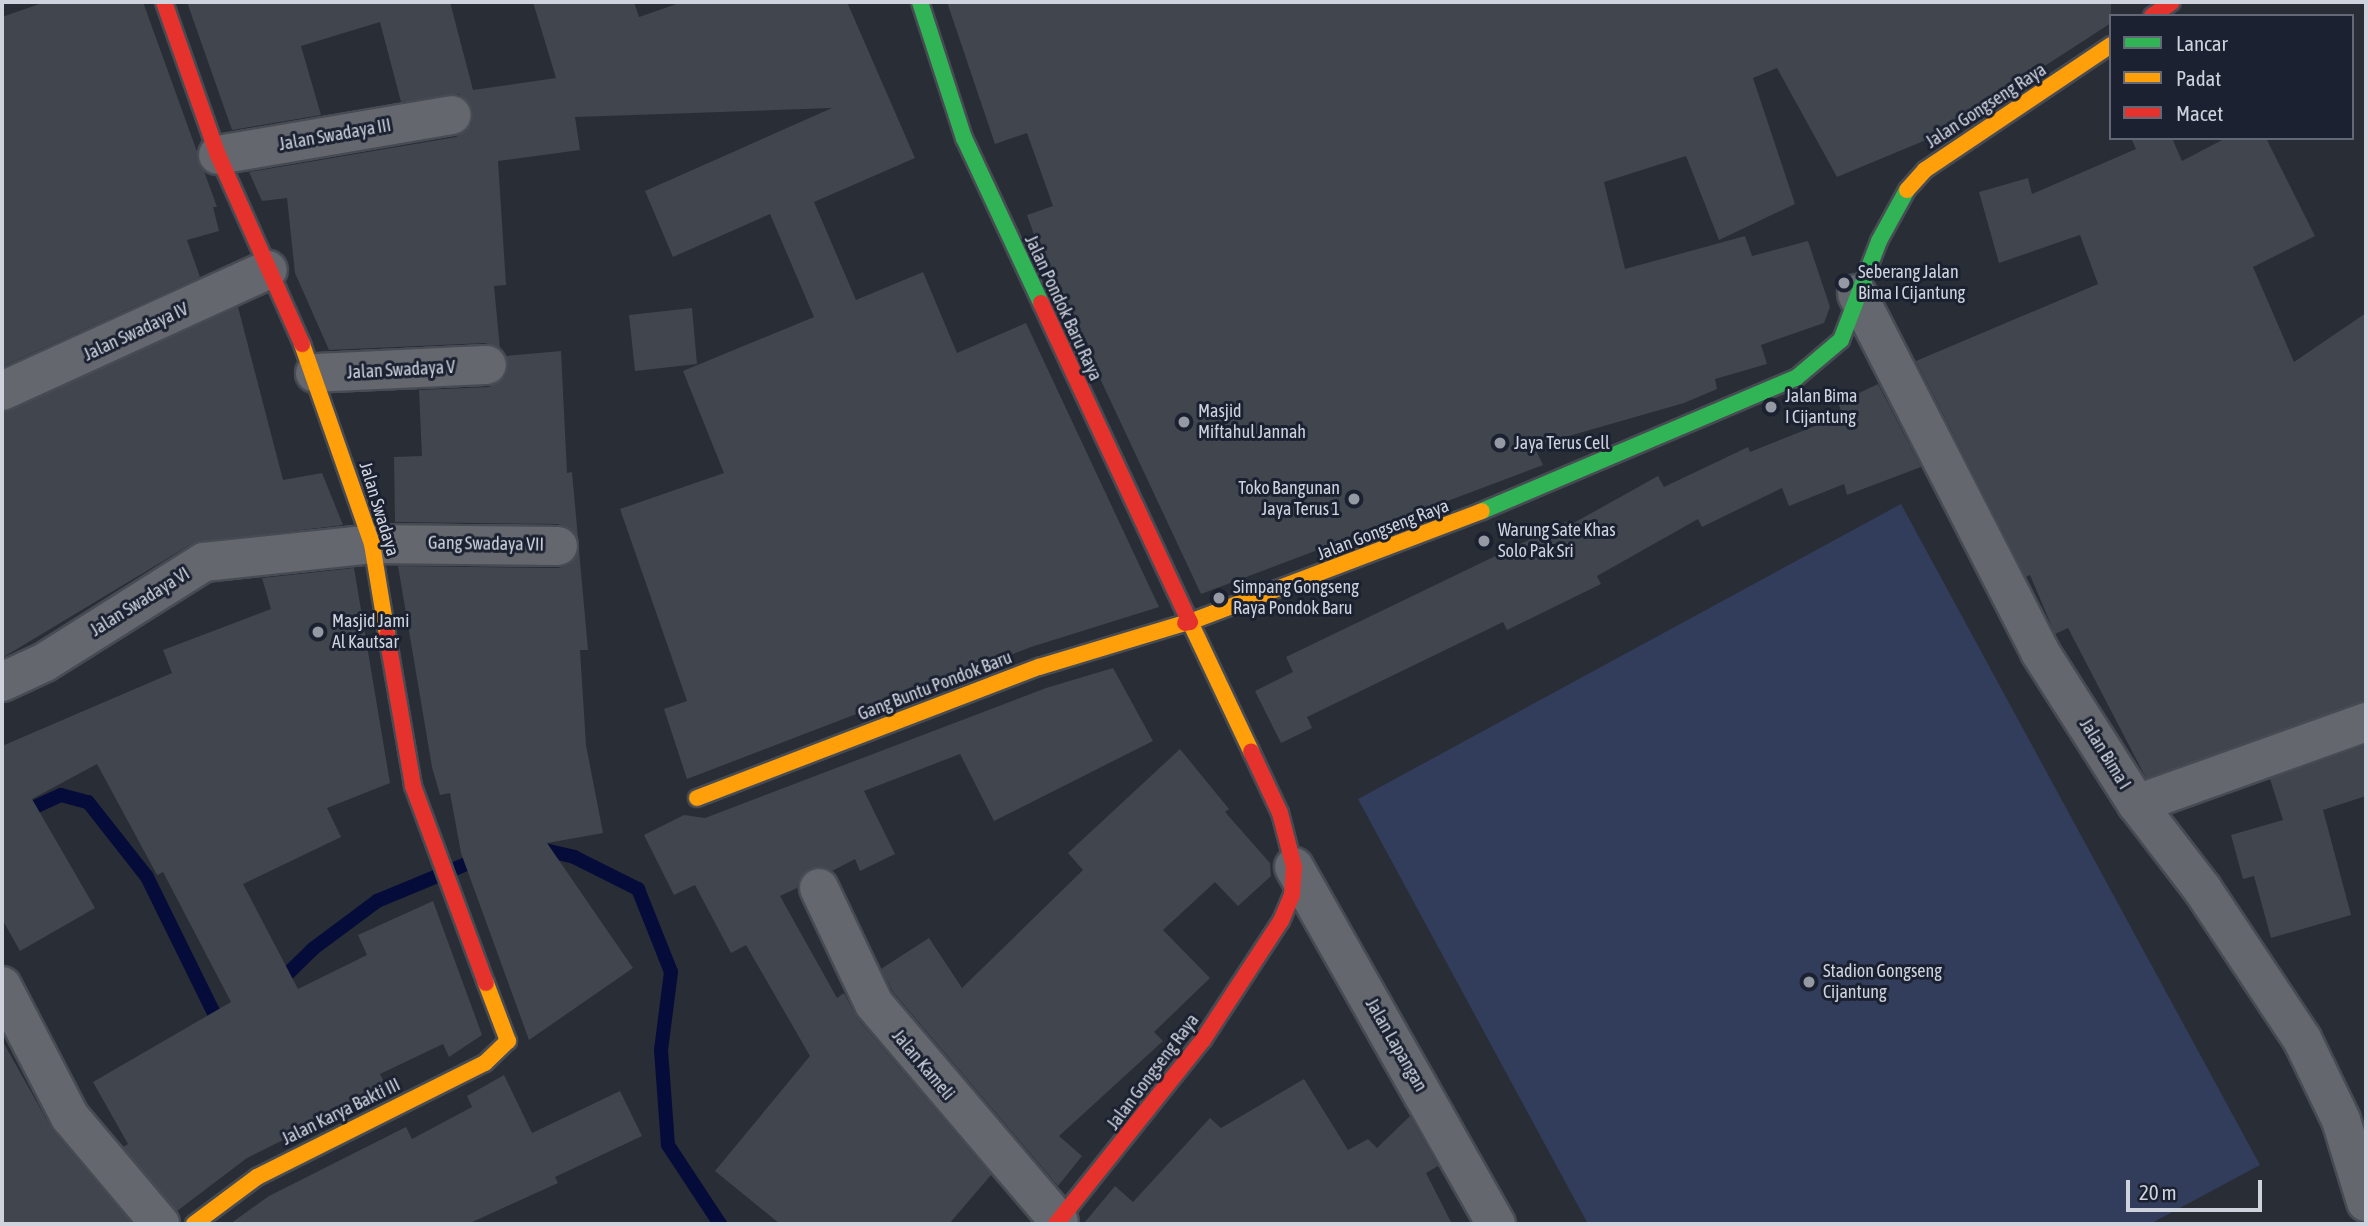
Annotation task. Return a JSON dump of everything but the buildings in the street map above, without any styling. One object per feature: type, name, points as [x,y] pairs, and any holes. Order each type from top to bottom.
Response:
[{"type":"street","name":"Jalan Swadaya","points":[[164,2],[218,155],[316,373],[372,544],[408,759],[431,842],[508,1041]]},
{"type":"street","name":"Jalan Pondok Baru Raya","points":[[920,2],[964,138],[1190,622]]},
{"type":"street","points":[[2155,14],[2172,2]]},
{"type":"street","name":"Jalan Gongseng Raya","points":[[1058,1223],[1203,1040],[1256,962],[1281,921],[1292,895],[1294,867],[1280,813],[1190,622],[1562,481],[1796,378],[1842,340],[1857,294],[1894,210],[1925,170],[2109,46]]},
{"type":"street","name":"Jalan Swadaya III","points":[[218,155],[452,115]]},
{"type":"street","name":"Jalan Swadaya IV","points":[[2,391],[268,270]]},
{"type":"street","name":"Jalan Bima I","points":[[1857,294],[2040,652],[2137,804],[2203,890],[2302,1039],[2341,1120],[2366,1202]]},
{"type":"street","name":"Jalan Swadaya V","points":[[316,373],[487,365]]},
{"type":"street","name":"Gang Swadaya VII","points":[[372,544],[558,546]]},
{"type":"street","name":"Jalan Swadaya VI","points":[[2,682],[45,662],[204,562],[372,544]]},
{"type":"street","name":"Gang Buntu Pondok Baru","points":[[697,798],[1040,667],[1190,622]]},
{"type":"street","points":[[2137,804],[2366,722]]},
{"type":"street","name":"Jalan Lapangan","points":[[1294,867],[1496,1224]]},
{"type":"street","name":"Jalan Kameli","points":[[819,888],[874,1004],[1058,1223]]},
{"type":"street","points":[[2,986],[70,1116],[160,1224]]},
{"type":"street","name":"Jalan Karya Bakti III","points":[[194,1224],[257,1177],[485,1063],[508,1041]]},
{"type":"shaded area","name":"Stadion Gongseng Cijantung","points":[[1901,504],[2260,1165],[2150,1224],[1588,1224],[1358,799]]},
{"type":"waterway","points":[[2,822],[61,795],[88,802],[147,877],[216,1017],[227,1017]]},
{"type":"waterway","points":[[536,848],[574,857],[638,889],[671,972],[661,1050],[668,1145],[720,1224]]},
{"type":"waterway","points":[[275,986],[314,948],[377,901],[481,858]]},
{"type":"traffic: fast","points":[[920,2],[964,138],[1041,303]]},
{"type":"traffic: fast","points":[[1482,511],[1796,378],[1841,340],[1879,241],[1907,190]]},
{"type":"traffic: slow","points":[[1907,190],[1925,170],[2109,46]]},
{"type":"traffic: slow","points":[[302,344],[372,544],[387,635]]},
{"type":"traffic: slow","points":[[1251,751],[1190,622],[1482,511]]},
{"type":"traffic: slow","points":[[697,798],[1039,667],[1185,623]]},
{"type":"traffic: slow","points":[[194,1224],[257,1177],[485,1063],[508,1041],[486,983]]},
{"type":"traffic: jam","points":[[164,2],[218,155],[302,344]]},
{"type":"traffic: jam","points":[[2155,14],[2172,2]]},
{"type":"traffic: jam","points":[[1041,303],[1190,622],[1185,623]]},
{"type":"traffic: jam","points":[[387,635],[413,786],[486,983]]},
{"type":"traffic: jam","points":[[1056,1224],[1203,1040],[1281,921],[1292,895],[1294,867],[1280,813],[1251,751]]},
{"type":"place","name":"Seberang Jalan Bima I Cijantung","points":[[1844,283]]},
{"type":"place","name":"Jalan Bima I Cijantung","points":[[1771,407]]},
{"type":"place","name":"Masjid Miftahul Jannah","points":[[1184,422]]},
{"type":"place","name":"Jaya Terus Cell","points":[[1500,443]]},
{"type":"place","name":"Toko Bangunan Jaya Terus 1","points":[[1354,499]]},
{"type":"place","name":"Warung Sate Khas Solo Pak Sri","points":[[1484,541]]},
{"type":"place","name":"Simpang Gongseng Raya Pondok Baru","points":[[1219,598]]},
{"type":"place","name":"Masjid Jami Al Kautsar","points":[[318,632]]},
{"type":"place","name":"Stadion Gongseng Cijantung","points":[[1809,982]]}]
